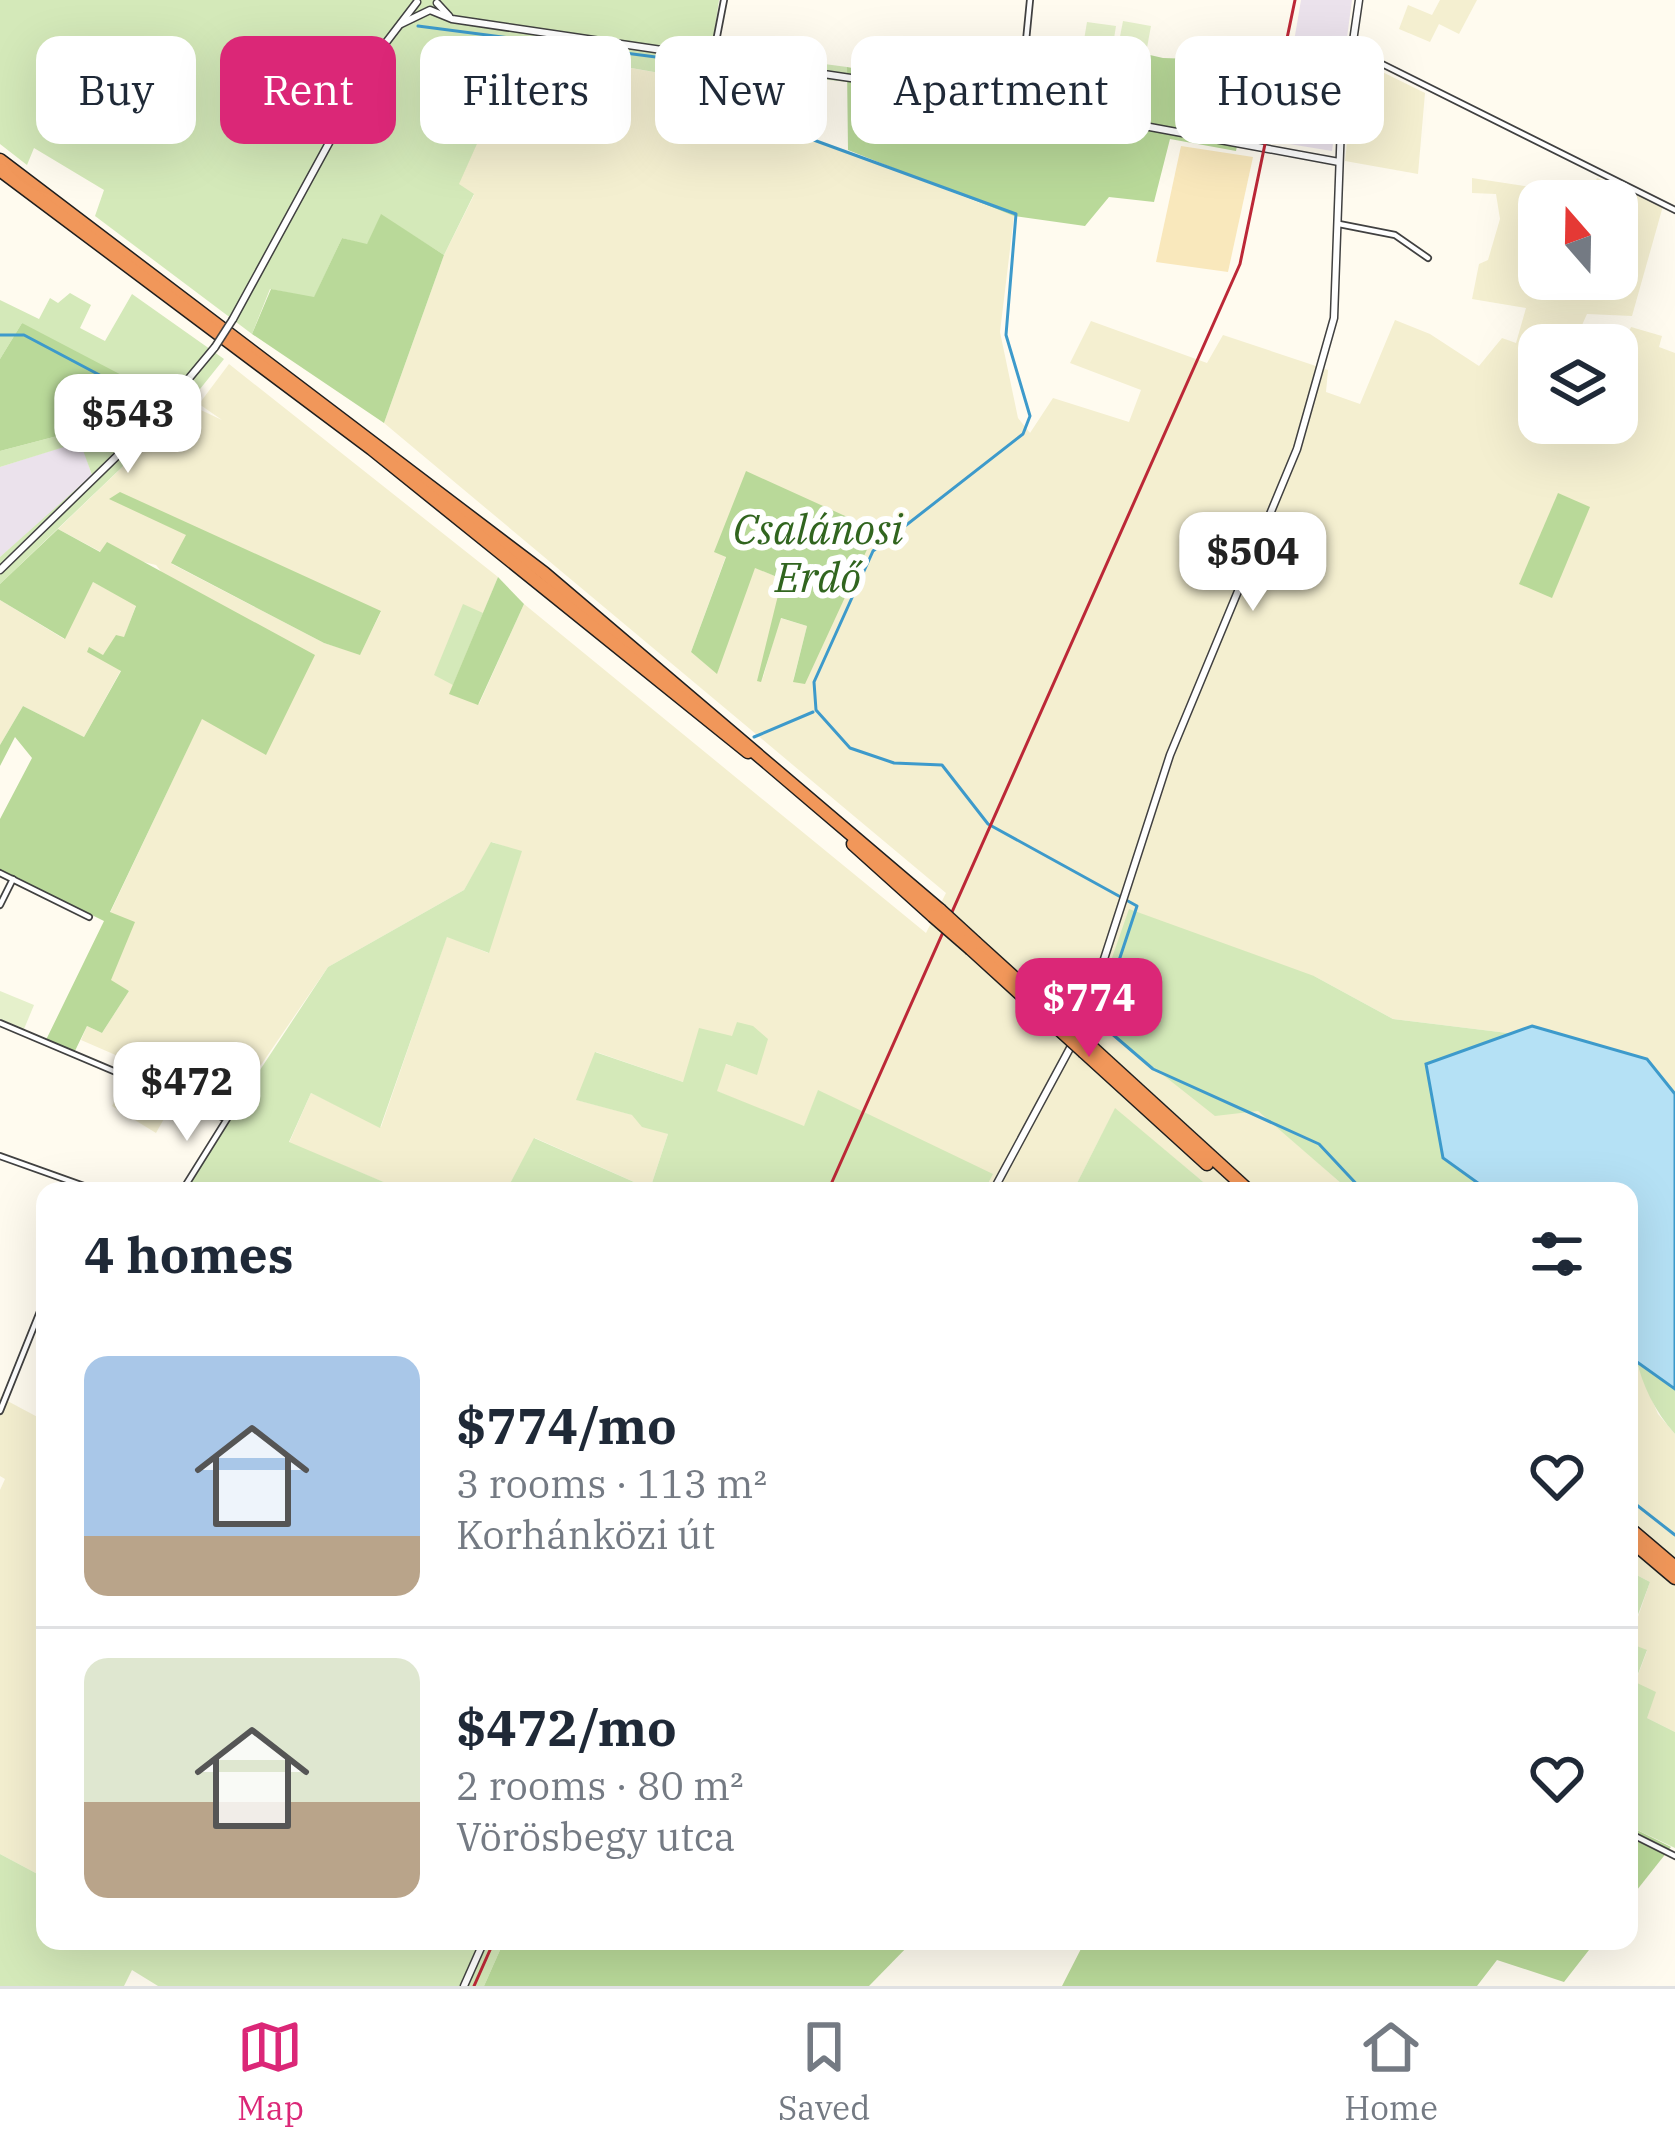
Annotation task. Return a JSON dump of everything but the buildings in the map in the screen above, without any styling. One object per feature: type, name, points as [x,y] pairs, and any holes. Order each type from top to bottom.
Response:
[{"type":"highway","points":[[0,160],[544,572],[1239,1182]]},
{"type":"highway","points":[[5,176],[538,579],[936,913]]},
{"type":"highway","points":[[1086,1048],[1227,1182]]},
{"type":"highway","points":[[1638,1536],[1675,1567]]},
{"type":"highway","points":[[1638,1547],[1675,1578]]},
{"type":"street","points":[[717,36],[724,0]]},
{"type":"street","points":[[1027,36],[1030,0]]},
{"type":"street","points":[[1354,36],[1359,0]]},
{"type":"street","points":[[0,570],[156,418],[214,347],[377,53],[417,1],[428,11],[452,19],[655,49]]},
{"type":"street","points":[[401,24],[437,1],[452,19]]},
{"type":"street","points":[[1384,65],[1675,210]]},
{"type":"street","points":[[1151,127],[1339,162]]},
{"type":"street","points":[[998,1182],[1083,1024],[1170,755],[1289,475],[1334,318],[1341,144]]},
{"type":"street","points":[[1337,224],[1395,235],[1428,257]]},
{"type":"street","points":[[0,873],[89,917]]},
{"type":"street","points":[[0,905],[14,879]]},
{"type":"street","points":[[0,1023],[226,1119],[188,1182]]},
{"type":"street","points":[[0,1156],[66,1182]]},
{"type":"street","points":[[0,1411],[36,1323]]},
{"type":"street","points":[[0,1379],[13,1384]]},
{"type":"street","points":[[1638,1838],[1675,1856]]},
{"type":"street","points":[[464,1986],[480,1950]]},
{"type":"shaded area","points":[[1301,0],[1352,0],[1347,36],[1295,36]]},
{"type":"shaded area","points":[[1440,0],[1477,0],[1459,34],[1439,24],[1430,42],[1399,29],[1408,5],[1432,15]]},
{"type":"shaded area","points":[[631,68],[655,72],[655,144],[826,144],[1014,216],[1000,332],[1018,418],[1030,433],[1053,398],[1129,422],[1141,390],[1070,363],[1091,321],[1207,363],[1223,335],[1328,370],[1326,392],[1360,404],[1395,320],[1430,334],[1479,366],[1502,338],[1516,343],[1518,336],[1518,444],[1638,444],[1638,329],[1662,336],[1659,347],[1675,353],[1675,1117],[1549,1038],[1393,1019],[1314,976],[1258,1110],[1340,1182],[1203,1182],[1115,1109],[1078,1182],[988,1182],[992,1175],[818,1091],[804,1127],[716,1091],[725,1064],[757,1074],[738,1022],[733,1037],[683,1082],[596,1052],[577,1100],[633,1115],[668,1134],[652,1182],[634,1182],[535,1138],[511,1182],[383,1182],[289,1143],[311,1093],[381,1127],[447,936],[488,953],[521,852],[492,842],[464,890],[328,967],[224,1119],[174,1101],[156,1133],[112,1106],[134,1063],[81,1040],[87,1026],[102,1033],[129,991],[110,981],[110,913],[202,718],[163,574],[156,565],[101,552],[58,529],[188,404],[222,420],[199,404],[229,364],[498,577],[450,694],[479,704],[524,604],[926,933],[946,893],[384,423],[444,255],[474,195],[459,185],[453,144],[631,144]],"holes":[[[110,498],[381,612],[360,654],[324,643],[172,564],[187,535]],[[876,530],[793,681],[807,626],[780,618],[762,681],[782,579],[754,567],[717,673],[691,652],[726,556]]]},
{"type":"shaded area","points":[[1384,73],[1425,93],[1418,174],[1345,161],[1347,144],[1384,144]]},
{"type":"shaded area","points":[[1289,144],[1333,144],[1332,151]]},
{"type":"shaded area","points":[[1472,178],[1518,185],[1518,300],[1637,300],[1632,316],[1587,314],[1582,324],[1521,324],[1526,308],[1472,299],[1479,264],[1488,260],[1500,219],[1496,194],[1472,193]]},
{"type":"shaded area","points":[[1638,195],[1663,206],[1638,295]]},
{"type":"shaded area","points":[[81,441],[92,476],[0,557],[0,467]]},
{"type":"shaded area","points":[[93,582],[136,605],[124,638],[103,655],[87,651],[121,670],[84,737],[23,706],[0,745],[0,600],[64,639]]},
{"type":"shaded area","points":[[1638,1367],[1658,1414],[1675,1434],[1675,1732],[1647,1718],[1638,1692],[1638,1675],[1647,1651],[1638,1647],[1638,1617],[1650,1582],[1638,1576]]},
{"type":"shaded area","points":[[0,1397],[36,1416],[36,1873],[0,1854],[0,1490],[5,1479],[0,1476]]},
{"type":"green space","points":[[0,0],[719,0],[714,36],[655,36],[655,72],[631,68],[631,36],[420,36],[420,144],[477,144],[459,184],[474,194],[444,255],[381,215],[367,245],[342,238],[314,298],[270,289],[252,334],[95,216],[104,190],[34,148],[27,165],[0,144]]},
{"type":"green space","points":[[1123,21],[1151,26],[1149,36],[1120,36]]},
{"type":"green space","points":[[1087,22],[1116,26],[1114,36],[1085,36]]},
{"type":"green space","points":[[1151,55],[1175,58],[1175,140],[1170,139],[1154,202],[1109,197],[1085,226],[1014,216],[848,150],[847,67],[851,68],[851,144],[1151,144]]},
{"type":"green space","points":[[827,64],[847,67],[847,82],[827,80]]},
{"type":"green space","points":[[1198,144],[1237,144],[1236,151]]},
{"type":"green space","points":[[381,214],[444,255],[384,423],[252,334],[271,289],[314,297],[342,238],[367,244]]},
{"type":"green space","points":[[70,293],[91,305],[80,328],[105,341],[132,294],[224,359],[188,404],[0,584],[0,557],[92,475],[80,442],[0,467],[0,451],[130,417],[22,323],[0,359],[0,300],[39,319],[50,298],[58,303]]},
{"type":"green space","points":[[22,323],[154,392],[130,417],[0,451],[0,359]]},
{"type":"green space","name":"Csalánosi Erdő","points":[[746,471],[876,530],[805,684],[793,682],[807,626],[781,618],[761,682],[757,681],[782,579],[755,568],[717,674],[691,652],[726,557],[714,552]]},
{"type":"green space","points":[[120,492],[381,611],[360,655],[324,643],[171,563],[186,535],[109,499]]},
{"type":"green space","points":[[1558,493],[1590,507],[1552,598],[1519,584]]},
{"type":"green space","points":[[58,529],[100,552],[107,542],[315,655],[266,755],[202,719],[110,912],[135,922],[111,980],[129,991],[102,1033],[87,1026],[74,1053],[45,1042],[104,921],[0,870],[0,819],[32,758],[15,737],[0,766],[0,745],[23,706],[84,737],[121,671],[87,652],[89,647],[103,655],[116,635],[124,637],[136,606],[93,582],[65,639],[0,600],[0,584]]},
{"type":"green space","points":[[498,577],[524,604],[478,705],[449,694]]},
{"type":"green space","points":[[463,604],[483,613],[453,685],[434,675]]},
{"type":"green space","points":[[491,842],[522,851],[489,953],[447,937],[380,1128],[311,1093],[289,1142],[384,1182],[186,1182],[328,967],[464,890]]},
{"type":"green space","points":[[1129,909],[1314,976],[1393,1019],[1549,1038],[1675,1117],[1675,1434],[1656,1408],[1638,1365],[1638,1182],[1340,1182],[1258,1111],[1215,1116],[1091,1018]]},
{"type":"green space","points":[[0,991],[34,1005],[24,1029],[0,1019]]},
{"type":"green space","points":[[737,1022],[753,1026],[768,1039],[757,1075],[726,1064],[717,1091],[804,1126],[818,1090],[993,1174],[989,1182],[652,1182],[668,1134],[642,1127],[632,1115],[576,1100],[595,1052],[683,1082],[699,1028],[732,1036]]},
{"type":"green space","points":[[1115,1108],[1203,1182],[1078,1182]]},
{"type":"green space","points":[[534,1138],[634,1182],[511,1182]]},
{"type":"green space","points":[[1638,1576],[1650,1582],[1638,1615]]},
{"type":"green space","points":[[1638,1646],[1647,1650],[1638,1674]]},
{"type":"green space","points":[[1638,1683],[1656,1692],[1647,1718],[1675,1732],[1675,1848],[1638,1830]]},
{"type":"green space","points":[[1638,1830],[1671,1847],[1638,1889]]},
{"type":"green space","points":[[0,1854],[36,1873],[36,1950],[500,1950],[484,1986],[158,1986],[132,1970],[124,1986],[0,1986]]},
{"type":"green space","points":[[500,1950],[904,1950],[869,1986],[484,1986]]},
{"type":"green space","points":[[1080,1950],[1589,1950],[1564,1982],[1497,1960],[1477,1986],[1062,1986]]},
{"type":"sand","points":[[1181,146],[1253,157],[1228,272],[1156,262]]},
{"type":"water","points":[[1532,1026],[1647,1059],[1675,1094],[1675,1389],[1638,1363],[1638,1182],[1476,1182],[1443,1158],[1426,1064]]},
{"type":"waterway","points":[[418,26],[748,69],[768,105],[800,135],[1016,214],[1006,335],[1030,416],[1023,434],[873,551],[814,682],[816,710],[850,748],[894,763],[942,765],[988,824],[1137,906],[1102,1012],[1104,1027],[1153,1069],[1319,1144],[1355,1182]]},
{"type":"waterway","points":[[0,335],[24,335],[143,398]]},
{"type":"waterway","points":[[754,737],[813,712]]},
{"type":"waterway","points":[[1638,1506],[1675,1535]]},
{"type":"railway","points":[[832,1182],[1240,264],[1295,0]]},
{"type":"railway","points":[[474,1986],[490,1950]]}]
